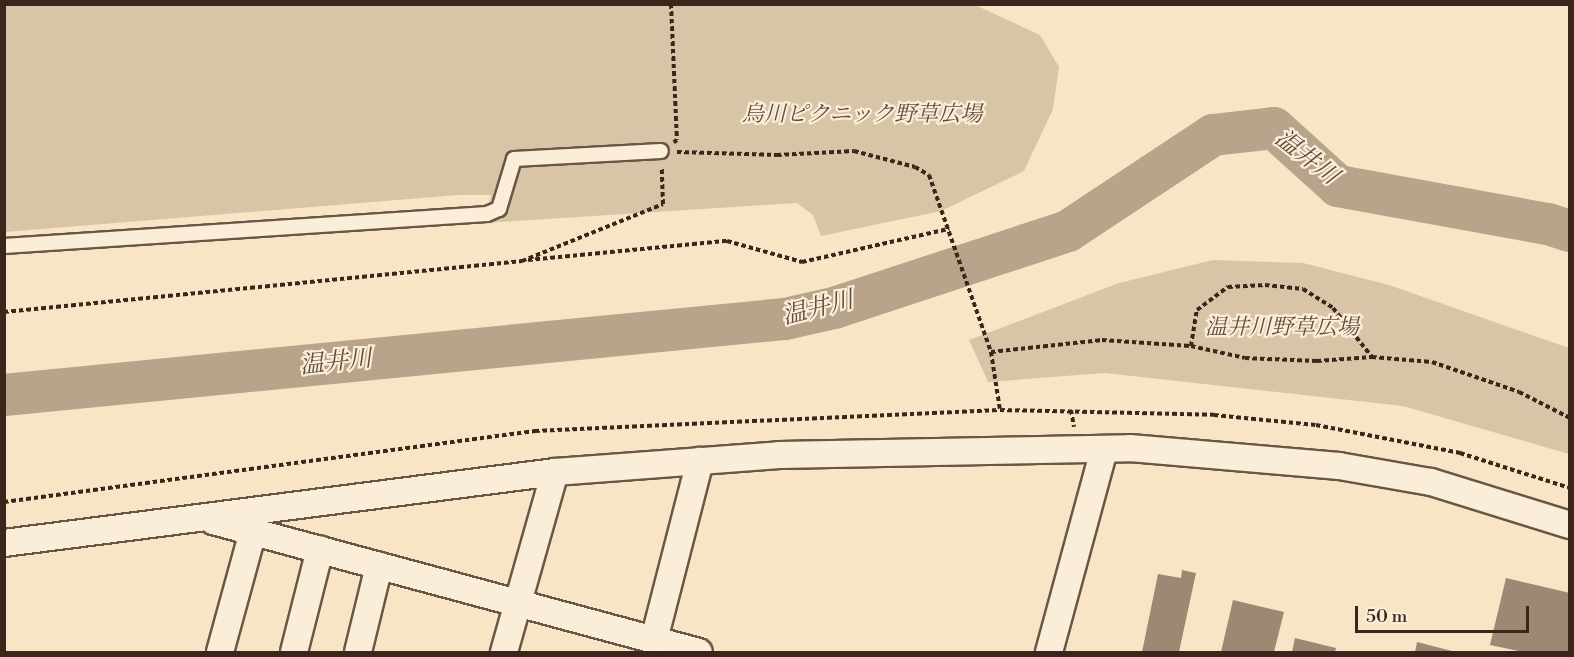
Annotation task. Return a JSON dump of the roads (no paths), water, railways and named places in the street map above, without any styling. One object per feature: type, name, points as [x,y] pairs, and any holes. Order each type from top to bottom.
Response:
[{"type":"street","points":[[4,543],[555,472],[779,455],[1130,448],[1339,466],[1431,482],[1569,525]]},
{"type":"street","points":[[1049,652],[1104,449]]},
{"type":"street","points":[[654,640],[700,461]]},
{"type":"street","points":[[504,652],[555,472]]},
{"type":"street","points":[[199,517],[699,652]]},
{"type":"street","points":[[220,652],[253,531]]},
{"type":"street","points":[[294,652],[320,549]]},
{"type":"street","points":[[358,652],[379,566]]},
{"type":"lane","points":[[4,246],[487,214],[499,209],[514,159],[662,151]]},
{"type":"waterway","name":"温井川","points":[[4,395],[785,319],[834,308],[1068,231],[1213,135],[1274,128],[1338,186],[1548,224],[1570,231]]},
{"type":"park label","name":"烏川ピクニック野草広場","points":[[862,115]]},
{"type":"park label","name":"温井川野草広場","points":[[1282,328]]}]
